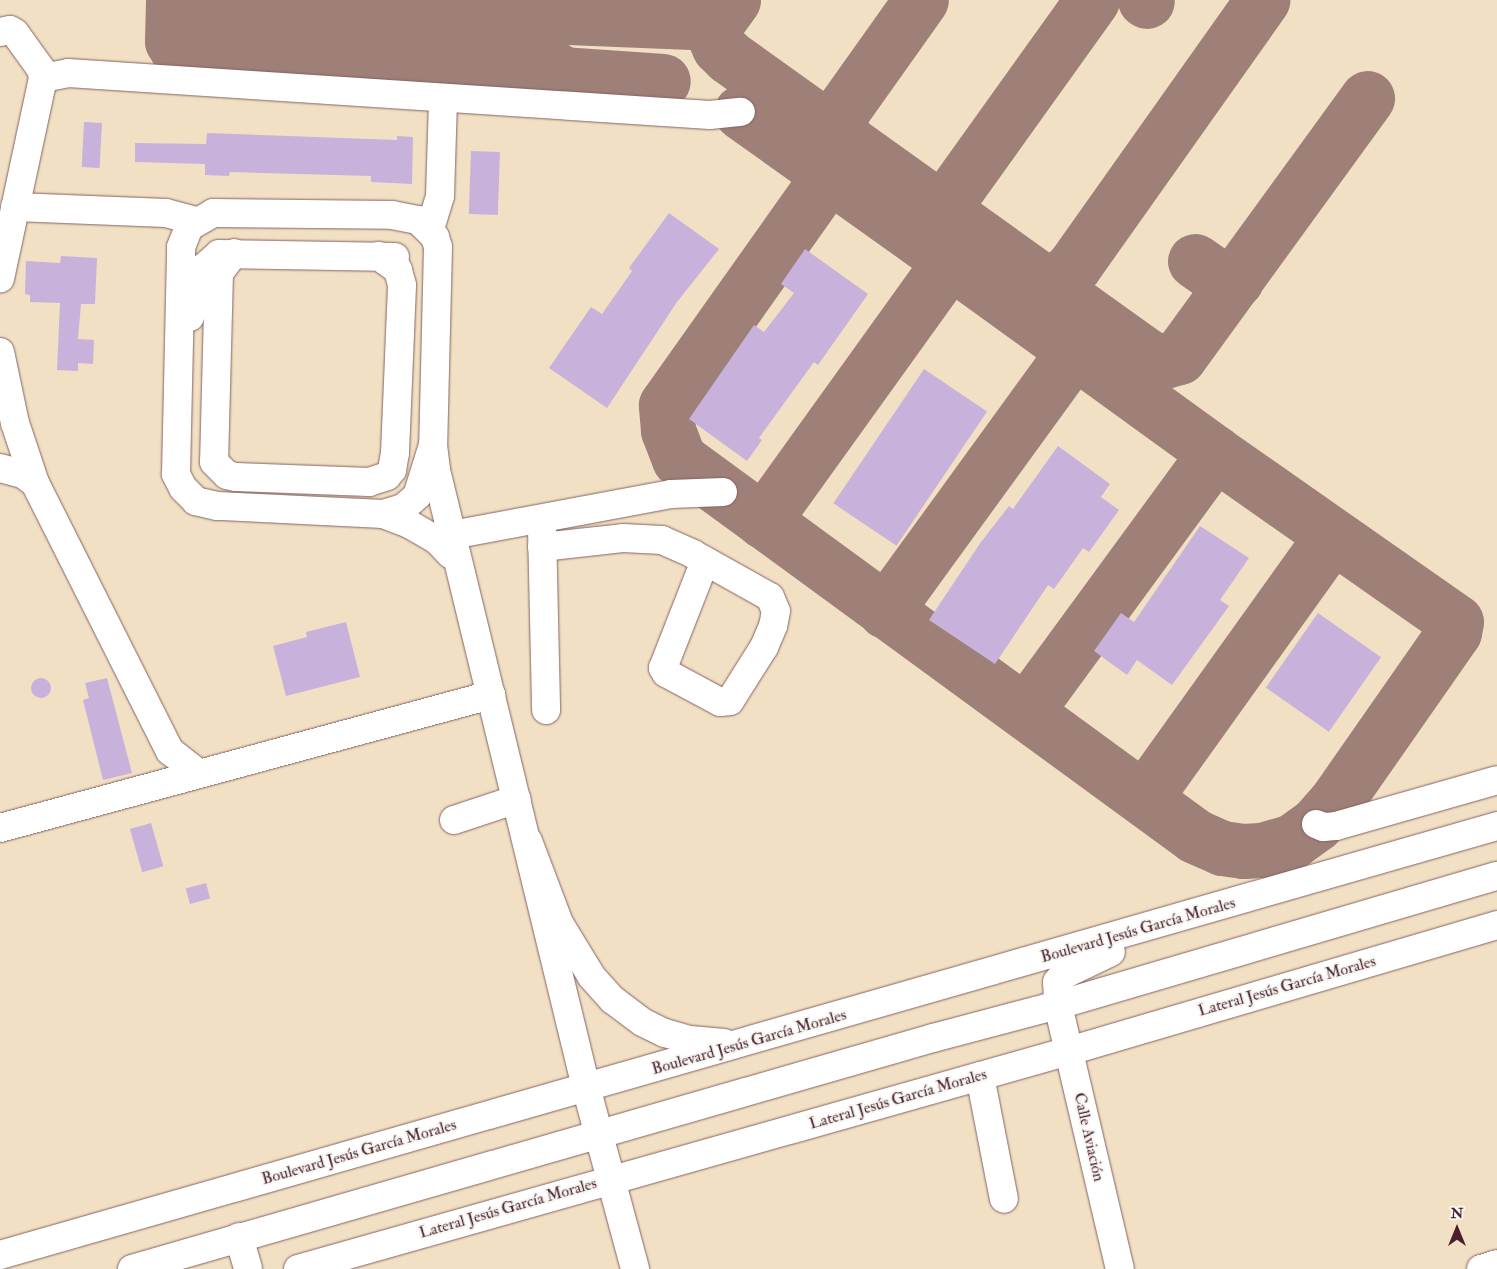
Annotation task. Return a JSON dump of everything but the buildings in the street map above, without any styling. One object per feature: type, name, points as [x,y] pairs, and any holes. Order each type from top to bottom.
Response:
[{"type":"street","points":[[0,32],[10,30],[14,33],[41,70],[42,78],[0,278]]},
{"type":"street","points":[[42,78],[68,73],[710,116],[742,112]]},
{"type":"street","points":[[430,229],[440,196],[443,99]]},
{"type":"street","points":[[14,207],[166,213],[195,221]]},
{"type":"street","points":[[635,1269],[586,1087],[528,841],[458,562],[445,538],[433,445],[438,247],[430,229],[418,220],[392,215],[213,213],[195,221],[184,236],[181,247],[176,474],[183,488],[196,501],[217,506],[383,514],[445,538],[671,494],[724,492]]},
{"type":"street","points":[[234,253],[219,273],[214,462],[227,475],[236,477],[369,482],[387,476],[395,453],[402,285],[398,270],[379,256]]},
{"type":"street","points":[[178,350],[206,264],[219,254],[379,256],[400,258],[414,270],[419,278],[422,310],[436,326]]},
{"type":"street","points":[[0,352],[14,422],[35,483],[163,740],[178,760],[198,773]]},
{"type":"street","points":[[0,452],[14,422]]},
{"type":"street","points":[[383,514],[403,508],[418,496],[433,445]]},
{"type":"street","points":[[0,468],[23,474],[35,483]]},
{"type":"street","points":[[542,520],[546,710]]},
{"type":"street","points":[[542,547],[643,538],[662,540],[705,561],[770,597],[776,611],[764,647],[730,701],[720,702],[666,673],[663,668],[705,561]]},
{"type":"street","points":[[0,828],[144,787],[491,695]]},
{"type":"street","points":[[144,787],[158,766],[163,740]]},
{"type":"street","points":[[1316,824],[1323,827],[1336,826],[1497,780]]},
{"type":"street","points":[[454,820],[517,799]]},
{"type":"street","name":"Boulevard Jesús García Morales","points":[[0,1255],[586,1087],[1156,927],[1497,826]]},
{"type":"street","points":[[528,841],[559,923],[581,962],[613,1000],[642,1022],[690,1040],[730,1043],[765,1038]]},
{"type":"street","points":[[132,1269],[238,1237],[1058,1006],[1497,876]]},
{"type":"street","name":"Lateral Jesús García Morales","points":[[298,1269],[1069,1051],[1497,925]]},
{"type":"street","name":"Calle Aviación","points":[[1120,1269],[1058,1006],[1057,982],[1063,975],[1156,927]]},
{"type":"street","points":[[980,1076],[1004,1200]]},
{"type":"street","points":[[238,1237],[248,1269]]},
{"type":"street","points":[[0,1260],[28,1248]]},
{"type":"street","points":[[1481,1269],[1497,1264]]},
{"type":"taxiway","points":[[173,0],[172,41],[178,51],[285,56],[294,51]]},
{"type":"taxiway","points":[[192,0],[286,6],[297,0]]},
{"type":"taxiway","points":[[297,0],[294,51],[300,57],[400,64],[417,59]]},
{"type":"taxiway","points":[[299,0],[306,7],[404,13],[414,12],[421,3]]},
{"type":"taxiway","points":[[422,0],[417,59],[422,64],[544,73],[555,69]]},
{"type":"taxiway","points":[[733,0],[716,23],[713,33],[719,47],[729,57],[1147,356],[1161,362],[1179,357],[1367,98]]},
{"type":"taxiway","points":[[845,140],[839,129],[842,111],[921,0]]},
{"type":"taxiway","points":[[956,219],[951,206],[954,193],[1092,0]]},
{"type":"taxiway","points":[[1040,279],[1060,280],[1074,266],[1262,0]]},
{"type":"taxiway","points":[[421,3],[428,14],[548,21],[558,14]]},
{"type":"taxiway","points":[[558,7],[568,17],[716,23]]},
{"type":"taxiway","points":[[555,69],[561,74],[663,81]]},
{"type":"taxiway","points":[[741,112],[950,261],[1215,453],[1456,622],[1454,632],[1337,800],[1316,824],[1293,841],[1261,850],[1243,851],[1222,848],[1195,836],[679,459],[668,430],[666,405],[829,175]]},
{"type":"taxiway","points":[[763,521],[950,261]]},
{"type":"taxiway","points":[[1195,261],[1224,281],[1236,280]]},
{"type":"taxiway","points":[[885,611],[1073,352]]},
{"type":"taxiway","points":[[1026,711],[1215,453]]},
{"type":"taxiway","points":[[1145,797],[1332,536]]}]
